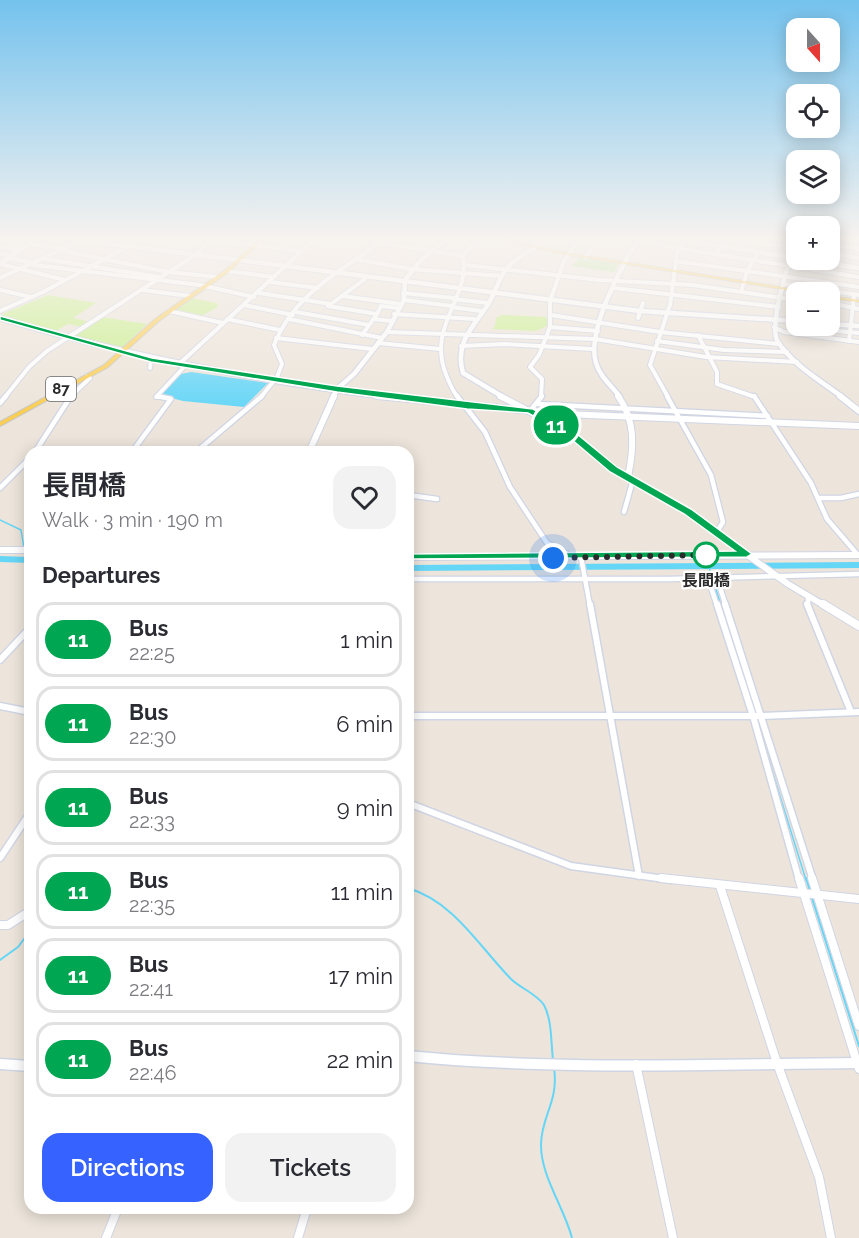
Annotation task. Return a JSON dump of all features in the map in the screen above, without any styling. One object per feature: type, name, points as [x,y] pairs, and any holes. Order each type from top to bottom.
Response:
[{"type":"main road","name":"87","points":[[0,424],[87,376],[121,353],[169,311],[190,296]]},
{"type":"main road","points":[[840,297],[856,298]]},
{"type":"main road","points":[[768,570],[808,597],[859,626]]},
{"type":"street","points":[[23,296],[32,298]]},
{"type":"street","points":[[0,311],[36,296]]},
{"type":"street","points":[[0,403],[29,367],[47,351],[133,296]]},
{"type":"street","points":[[249,296],[254,297]]},
{"type":"street","points":[[278,296],[306,300],[392,321]]},
{"type":"street","points":[[204,446],[236,421],[273,380],[282,364],[274,345],[276,338],[280,330],[310,296]]},
{"type":"street","points":[[317,316],[342,296],[481,311]]},
{"type":"street","points":[[312,446],[337,389],[354,374],[387,332],[401,304],[402,296]]},
{"type":"street","points":[[431,296],[488,303]]},
{"type":"street","points":[[492,296],[463,337],[461,370],[467,377],[567,431],[604,462],[717,532],[768,570]]},
{"type":"street","points":[[513,296],[775,324],[786,322]]},
{"type":"street","points":[[530,411],[543,395],[542,379],[530,367],[543,347],[550,327],[552,296]]},
{"type":"street","points":[[611,296],[593,350],[599,371],[630,416],[634,440],[624,512]]},
{"type":"street","points":[[671,296],[668,312],[654,348],[651,369],[676,411],[715,487],[723,522],[717,532]]},
{"type":"street","points":[[693,296],[779,307]]},
{"type":"street","points":[[767,296],[786,299]]},
{"type":"street","points":[[178,364],[254,297]]},
{"type":"street","points":[[453,298],[442,336],[440,349],[442,365],[451,387],[485,432],[510,487],[547,543],[581,560],[859,555]]},
{"type":"street","points":[[782,298],[775,324],[779,344],[797,362],[859,411]]},
{"type":"street","points":[[849,341],[852,307],[856,298]]},
{"type":"street","points":[[638,318],[643,303]]},
{"type":"street","points":[[362,334],[381,306],[401,304]]},
{"type":"street","points":[[244,305],[369,326]]},
{"type":"street","points":[[840,305],[859,309]]},
{"type":"street","points":[[169,311],[280,330]]},
{"type":"street","points":[[394,314],[474,319]]},
{"type":"street","points":[[551,315],[660,332],[779,344]]},
{"type":"street","points":[[0,318],[151,360],[273,380],[467,406],[859,426]]},
{"type":"street","points":[[289,319],[382,338]]},
{"type":"street","points":[[775,324],[784,332],[776,336]]},
{"type":"street","points":[[840,324],[859,326]]},
{"type":"street","points":[[550,327],[598,331]]},
{"type":"street","points":[[840,331],[859,333]]},
{"type":"street","points":[[387,332],[463,337],[595,339],[706,357],[797,362]]},
{"type":"street","points":[[698,335],[706,357],[718,374],[717,384],[750,392],[773,422],[819,498],[830,524],[859,555]]},
{"type":"street","points":[[814,336],[859,342]]},
{"type":"street","points":[[276,338],[372,350]]},
{"type":"street","points":[[657,341],[701,347],[787,352]]},
{"type":"street","points":[[378,343],[440,349]]},
{"type":"street","points":[[461,346],[593,350]]},
{"type":"street","points":[[150,368],[151,360]]},
{"type":"street","points":[[136,446],[171,399],[156,397],[185,366]]},
{"type":"street","points":[[38,446],[54,416],[74,391],[90,378],[87,376]]},
{"type":"street","points":[[0,396],[6,397]]},
{"type":"street","points":[[538,404],[768,416]]},
{"type":"street","points":[[0,488],[24,464]]},
{"type":"street","points":[[819,498],[835,499],[859,494]]},
{"type":"street","points":[[414,496],[437,499]]},
{"type":"street","points":[[0,550],[24,550]]},
{"type":"street","points":[[414,557],[573,557]]},
{"type":"street","points":[[581,560],[639,876]]},
{"type":"street","points":[[414,579],[717,578],[859,574]]},
{"type":"street","points":[[414,1057],[458,1061],[858,1065],[803,893],[753,716],[708,578]]},
{"type":"street","points":[[717,578],[859,1026]]},
{"type":"street","points":[[808,597],[806,602],[851,712]]},
{"type":"street","points":[[0,660],[24,633]]},
{"type":"street","points":[[0,706],[24,711]]},
{"type":"street","points":[[414,716],[609,714],[761,716],[859,712]]},
{"type":"street","points":[[414,804],[571,866],[720,886],[859,899]]},
{"type":"street","points":[[0,858],[24,822]]},
{"type":"street","points":[[720,886],[777,1063],[819,1177],[831,1238]]},
{"type":"street","points":[[0,925],[8,925],[24,914]]},
{"type":"street","points":[[0,1064],[24,1066]]},
{"type":"street","points":[[636,1064],[673,1238]]},
{"type":"street","points":[[106,1238],[116,1214]]},
{"type":"street","points":[[298,1238],[305,1214]]},
{"type":"green space","points":[[46,296],[96,303],[73,318],[90,322],[83,327],[68,324],[56,331],[0,315]]},
{"type":"green space","points":[[191,298],[217,303],[218,307],[201,316],[176,309]]},
{"type":"green space","points":[[502,315],[548,317],[549,325],[536,331],[492,329],[496,318]]},
{"type":"green space","points":[[102,317],[147,324],[122,348],[112,348],[73,336]]},
{"type":"water","points":[[191,372],[268,383],[244,407],[183,401],[160,395],[181,374]]},
{"type":"waterway","points":[[0,520],[21,530],[24,548]]},
{"type":"waterway","points":[[0,559],[24,560]]},
{"type":"waterway","points":[[414,568],[859,565]]},
{"type":"waterway","points":[[709,568],[712,575]]},
{"type":"waterway","points":[[713,580],[734,647]]},
{"type":"waterway","points":[[761,735],[806,880]]},
{"type":"waterway","points":[[806,878],[810,891]]},
{"type":"waterway","points":[[414,891],[439,903],[452,914],[511,979],[541,1001],[551,1032],[553,1060]]},
{"type":"waterway","points":[[812,898],[859,1046]]},
{"type":"waterway","points":[[0,960],[18,947],[24,939]]},
{"type":"waterway","points":[[554,1068],[554,1090],[542,1135],[542,1157],[572,1238]]},
{"type":"bus line","name":"11","points":[[0,318],[151,360],[337,389],[467,406],[530,411],[567,431],[614,470],[702,521],[747,554],[414,557]]},
{"type":"place","name":"長間橋","points":[[706,555]]},
{"type":"route","points":[[553,558],[706,555]]}]
